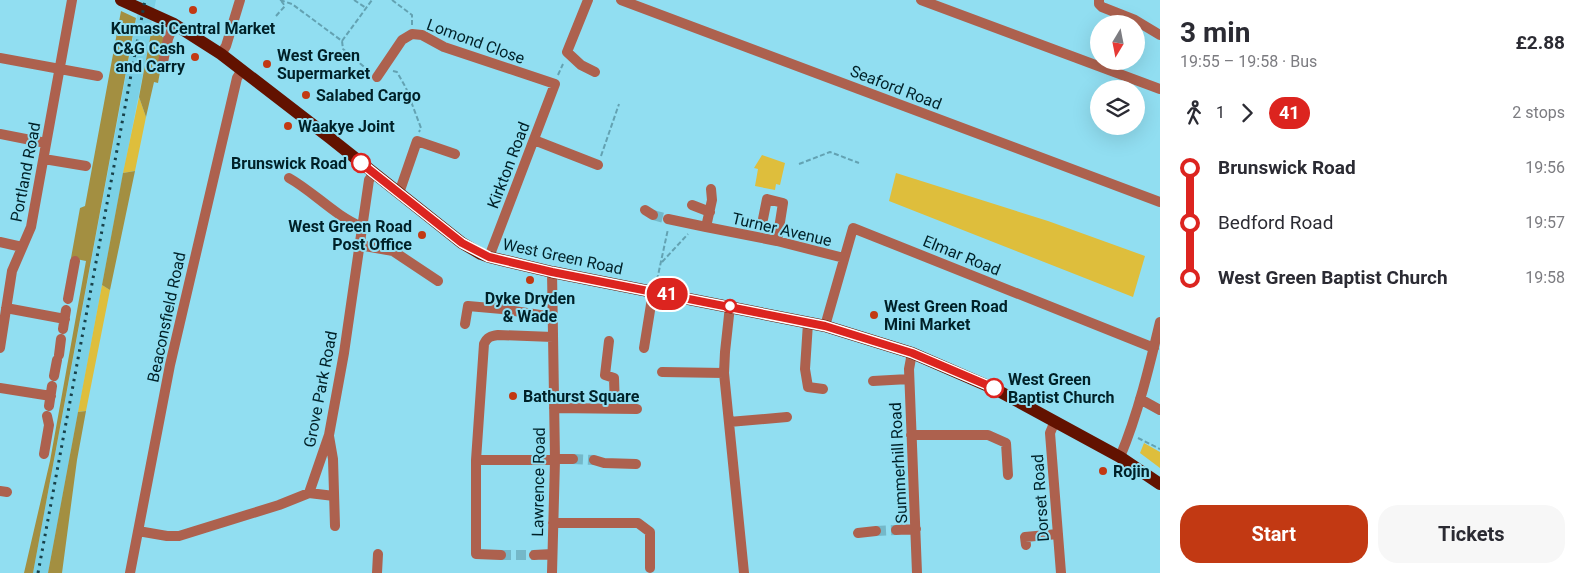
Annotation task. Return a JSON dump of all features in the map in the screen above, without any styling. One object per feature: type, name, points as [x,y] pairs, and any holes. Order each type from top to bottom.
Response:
[{"type":"main road","name":"West Green Road","points":[[121,0],[174,24],[221,54],[462,243],[489,257],[552,272],[825,326],[912,353],[995,388],[1120,457],[1160,484]]},
{"type":"street","name":"Portland Road","points":[[0,348],[12,271],[31,227],[72,0]]},
{"type":"street","points":[[221,54],[226,46],[240,0]]},
{"type":"street","points":[[588,0],[567,52],[580,65],[595,72]]},
{"type":"street","name":"Seaford Road","points":[[621,0],[1160,202]]},
{"type":"street","points":[[921,0],[1160,89]]},
{"type":"street","points":[[1099,2],[1102,7],[1135,20],[1160,35]]},
{"type":"street","points":[[163,62],[168,39],[174,24]]},
{"type":"street","name":"Lomond Close","points":[[377,77],[402,40],[412,34],[422,35],[444,47],[555,84]]},
{"type":"street","points":[[0,58],[98,76]]},
{"type":"street","name":"Beaconsfield Road","points":[[130,573],[175,346],[237,78],[242,70]]},
{"type":"street","name":"Kirkton Road","points":[[489,257],[555,84]]},
{"type":"street","points":[[0,134],[46,143]]},
{"type":"street","points":[[399,193],[418,137],[455,154]]},
{"type":"street","points":[[534,140],[598,165]]},
{"type":"street","points":[[44,159],[86,166]]},
{"type":"street","name":"Grove Park Road","points":[[309,493],[329,435],[344,353],[369,180],[374,173]]},
{"type":"street","points":[[289,178],[302,185],[352,222],[362,226]]},
{"type":"street","points":[[710,228],[711,189]]},
{"type":"street","points":[[763,219],[767,199],[783,203],[776,241]]},
{"type":"street","points":[[692,205],[710,212]]},
{"type":"street","name":"Turner Avenue","points":[[669,219],[776,241],[844,258]]},
{"type":"street","name":"Elmar Road","points":[[825,326],[853,228],[1154,348]]},
{"type":"street","points":[[0,242],[22,247]]},
{"type":"street","points":[[360,245],[393,251],[438,281]]},
{"type":"street","points":[[44,454],[51,396],[75,261]]},
{"type":"street","name":"Lawrence Road","points":[[552,272],[555,460],[552,573]]},
{"type":"street","points":[[644,348],[652,291]]},
{"type":"street","points":[[465,324],[468,306],[553,316]]},
{"type":"street","points":[[730,306],[724,373],[744,573]]},
{"type":"street","points":[[6,308],[65,319]]},
{"type":"street","points":[[1120,457],[1140,399],[1160,322]]},
{"type":"street","points":[[808,323],[805,369],[808,387],[823,389]]},
{"type":"street","points":[[501,555],[476,554],[476,460],[484,344],[489,337],[498,335],[553,337]]},
{"type":"street","points":[[609,341],[606,375],[614,378],[614,408]]},
{"type":"street","name":"Summerhill Road","points":[[912,353],[909,363],[909,379],[917,573]]},
{"type":"street","points":[[662,372],[724,373]]},
{"type":"street","points":[[873,381],[909,379]]},
{"type":"street","points":[[0,388],[51,396]]},
{"type":"street","points":[[1140,399],[1160,410]]},
{"type":"street","points":[[554,408],[637,408]]},
{"type":"street","points":[[729,422],[787,416]]},
{"type":"street","name":"Dorset Road","points":[[1055,421],[1050,434],[1061,573]]},
{"type":"street","points":[[329,435],[333,459],[335,526]]},
{"type":"street","points":[[911,435],[988,435],[1006,443],[1008,475]]},
{"type":"street","points":[[476,460],[573,460]]},
{"type":"street","points":[[594,460],[604,463],[636,464]]},
{"type":"street","points":[[138,531],[166,536],[179,536],[279,505],[309,493],[334,496]]},
{"type":"street","points":[[553,523],[627,522],[641,525],[650,532],[650,568]]},
{"type":"street","points":[[896,530],[916,529]]},
{"type":"street","points":[[858,533],[876,531]]},
{"type":"street","points":[[1026,545],[1025,537],[1058,534]]},
{"type":"street","points":[[377,573],[378,554]]},
{"type":"street","points":[[534,554],[552,554]]},
{"type":"path","points":[[354,0],[366,8]]},
{"type":"path","points":[[372,0],[342,41],[342,49],[377,77]]},
{"type":"path","points":[[392,0],[412,15],[412,34]]},
{"type":"path","points":[[282,1],[292,4],[342,41]]},
{"type":"path","points":[[276,16],[285,6],[282,1]]},
{"type":"path","points":[[555,84],[567,52]]},
{"type":"path","points":[[384,67],[397,72],[402,80],[422,128],[418,137]]},
{"type":"path","points":[[598,165],[619,104]]},
{"type":"path","points":[[799,164],[830,152],[859,163]]},
{"type":"path","points":[[652,291],[652,285],[656,285],[661,264],[669,219]]},
{"type":"path","points":[[661,264],[691,230],[693,224]]},
{"type":"path","points":[[1129,433],[1160,449]]},
{"type":"shaded area","points":[[140,0],[156,0],[151,33],[48,573],[33,573]]},
{"type":"shaded area","points":[[121,11],[136,18],[33,573],[24,573],[50,461],[86,261],[71,258],[80,208],[85,206]]},
{"type":"shaded area","points":[[151,24],[163,31],[162,37],[166,38],[158,83],[154,82],[146,117],[139,97]]},
{"type":"shaded area","points":[[139,97],[146,117],[135,171],[123,173]]},
{"type":"shaded area","points":[[762,155],[785,163],[780,185],[776,184],[775,190],[755,186],[758,169],[754,168]]},
{"type":"shaded area","points":[[135,171],[110,290],[102,285],[123,173]]},
{"type":"shaded area","points":[[896,173],[1048,221],[1145,256],[1133,297],[889,201]]},
{"type":"shaded area","points":[[102,285],[110,290],[86,411],[78,412]]},
{"type":"shaded area","points":[[86,411],[77,460],[62,573],[48,573],[78,412]]},
{"type":"shaded area","points":[[1144,443],[1160,452],[1160,468],[1140,453]]},
{"type":"tunnel","points":[[653,215],[668,219]]},
{"type":"tunnel","points":[[573,459],[594,460]]},
{"type":"tunnel","points":[[876,531],[896,530]]},
{"type":"tunnel","points":[[501,555],[534,555]]},
{"type":"railway","points":[[38,573],[145,0]]},
{"type":"bus line","name":"41","points":[[361,163],[462,243],[489,257],[552,272],[825,326],[912,353],[994,388]]},
{"type":"place","name":"Kumasi Central Market","points":[[193,10]]},
{"type":"place","name":"C&G Cash and Carry","points":[[195,57]]},
{"type":"place","name":"West Green Supermarket","points":[[267,64]]},
{"type":"place","name":"Salabed Cargo","points":[[306,95]]},
{"type":"place","name":"Waakye Joint","points":[[288,126]]},
{"type":"place","name":"Brunswick Road","points":[[361,163]]},
{"type":"place","name":"West Green Road Post Office","points":[[422,235]]},
{"type":"place","name":"Dyke Dryden & Wade","points":[[530,280]]},
{"type":"place","name":"West Green Road Mini Market","points":[[874,315]]},
{"type":"place","name":"West Green Baptist Church","points":[[994,388]]},
{"type":"place","name":"Bathurst Square","points":[[513,396]]},
{"type":"place","name":"Rojin","points":[[1103,471]]}]
